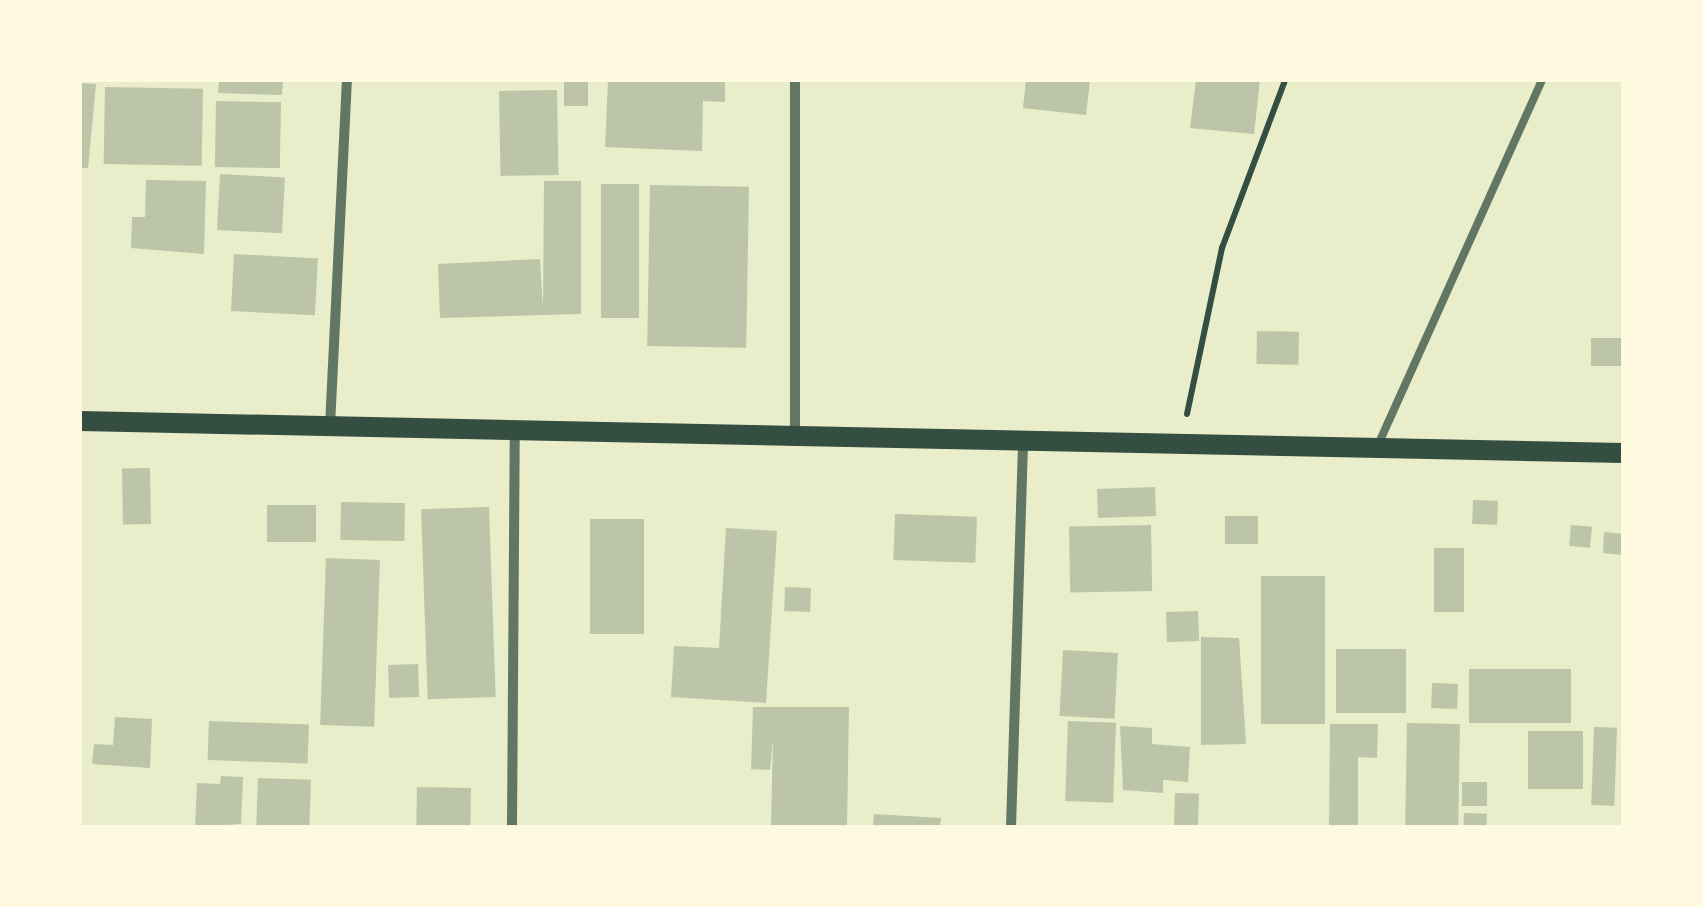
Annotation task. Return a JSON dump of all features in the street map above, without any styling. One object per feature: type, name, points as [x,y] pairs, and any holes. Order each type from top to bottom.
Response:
[{"type":"main road","points":[[80,421],[514,427],[1623,453]]},
{"type":"street","points":[[330,426],[346,80]]},
{"type":"street","points":[[795,80],[796,436]]},
{"type":"street","points":[[512,827],[514,427]]},
{"type":"street","points":[[1011,827],[1024,440]]},
{"type":"lane","points":[[1376,448],[1542,80]]},
{"type":"path","points":[[1181,444],[1222,248],[1285,80]]},
{"type":"building","points":[[219,80],[283,80],[282,95],[218,93]]},
{"type":"building","points":[[564,80],[588,80],[588,106],[564,106]]},
{"type":"building","points":[[608,80],[725,80],[725,102],[703,101],[702,151],[605,147]]},
{"type":"building","points":[[1026,80],[1090,80],[1086,115],[1023,108]]},
{"type":"building","points":[[1196,80],[1260,80],[1254,134],[1190,128]]},
{"type":"building","points":[[80,83],[96,84],[88,168],[80,168]]},
{"type":"building","points":[[105,87],[203,89],[202,166],[104,164]]},
{"type":"building","points":[[557,90],[558,175],[500,176],[499,91]]},
{"type":"building","points":[[216,101],[281,102],[280,168],[215,167]]},
{"type":"building","points":[[220,174],[285,177],[282,233],[217,230]]},
{"type":"building","points":[[146,180],[206,181],[204,254],[131,248],[132,217],[145,217]]},
{"type":"building","points":[[544,181],[581,181],[581,314],[440,318],[438,264],[540,259],[543,309]]},
{"type":"building","points":[[601,184],[639,184],[639,318],[601,318]]},
{"type":"building","points":[[650,185],[749,187],[746,348],[647,346]]},
{"type":"building","points":[[234,254],[318,258],[315,315],[231,311]]},
{"type":"building","points":[[1257,331],[1299,332],[1298,365],[1256,364]]},
{"type":"building","points":[[1591,338],[1623,338],[1623,366],[1591,366]]},
{"type":"building","points":[[122,468],[150,468],[151,524],[123,524]]},
{"type":"building","points":[[1155,487],[1156,516],[1098,518],[1097,489]]},
{"type":"building","points":[[1473,500],[1498,501],[1497,525],[1472,524]]},
{"type":"building","points":[[341,502],[405,503],[404,541],[340,540]]},
{"type":"building","points":[[267,505],[316,505],[316,542],[267,542]]},
{"type":"building","points":[[489,507],[496,697],[428,699],[421,509]]},
{"type":"building","points":[[895,514],[977,517],[975,563],[893,560]]},
{"type":"building","points":[[1225,516],[1258,516],[1258,544],[1225,544]]},
{"type":"building","points":[[590,519],[644,519],[644,634],[590,634]]},
{"type":"building","points":[[1151,525],[1152,591],[1070,592],[1069,526]]},
{"type":"building","points":[[1571,525],[1592,527],[1590,548],[1569,546]]},
{"type":"building","points":[[726,528],[777,531],[766,703],[671,697],[674,646],[719,648]]},
{"type":"building","points":[[1604,532],[1623,534],[1623,555],[1603,553]]},
{"type":"building","points":[[1434,548],[1464,548],[1464,612],[1434,612]]},
{"type":"building","points":[[326,558],[380,560],[374,727],[320,725]]},
{"type":"building","points":[[1261,576],[1325,576],[1325,724],[1261,724]]},
{"type":"building","points":[[785,587],[811,588],[810,612],[784,611]]},
{"type":"building","points":[[1198,611],[1199,641],[1167,642],[1166,612]]},
{"type":"building","points":[[1201,637],[1239,638],[1246,744],[1201,745]]},
{"type":"building","points":[[1336,649],[1406,649],[1406,713],[1336,713]]},
{"type":"building","points":[[1063,650],[1118,653],[1114,719],[1060,716]]},
{"type":"building","points":[[418,664],[419,697],[389,698],[388,665]]},
{"type":"building","points":[[1469,669],[1571,669],[1571,723],[1469,723]]},
{"type":"building","points":[[1432,683],[1458,684],[1457,709],[1431,708]]},
{"type":"building","points":[[753,707],[849,707],[847,827],[771,827],[773,739],[770,770],[751,769]]},
{"type":"building","points":[[115,717],[152,719],[150,768],[92,764],[94,744],[113,745]]},
{"type":"building","points":[[209,721],[309,724],[308,763],[208,760]]},
{"type":"building","points":[[1068,721],[1116,723],[1113,803],[1065,801]]},
{"type":"building","points":[[1407,723],[1460,724],[1458,827],[1405,827]]},
{"type":"building","points":[[1330,724],[1378,724],[1377,758],[1358,757],[1358,827],[1329,827]]},
{"type":"building","points":[[1120,726],[1152,728],[1152,744],[1190,747],[1188,782],[1163,780],[1163,793],[1123,790]]},
{"type":"building","points":[[1594,727],[1617,728],[1614,806],[1591,805]]},
{"type":"building","points":[[1528,731],[1583,731],[1583,789],[1528,789]]},
{"type":"building","points":[[221,776],[243,777],[241,824],[195,827],[197,783],[220,784]]},
{"type":"building","points":[[258,778],[311,780],[309,827],[256,827]]},
{"type":"building","points":[[1462,782],[1487,782],[1487,806],[1462,806]]},
{"type":"building","points":[[417,787],[471,788],[470,827],[416,827]]},
{"type":"building","points":[[1175,793],[1199,794],[1198,827],[1174,827]]},
{"type":"building","points":[[1464,813],[1487,814],[1487,827],[1464,827]]},
{"type":"building","points":[[874,814],[941,818],[940,827],[873,827]]}]
